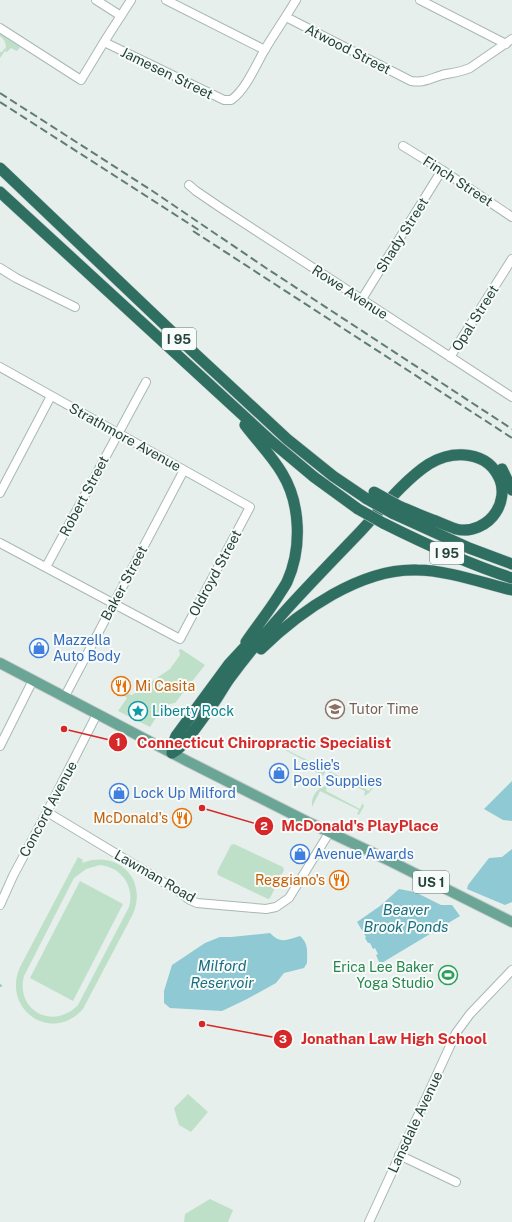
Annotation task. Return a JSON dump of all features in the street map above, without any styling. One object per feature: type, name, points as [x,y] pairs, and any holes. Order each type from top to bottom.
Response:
[{"type":"highway","name":"I 95","points":[[0,168],[287,439],[333,476],[469,548],[512,564]]},
{"type":"highway","name":"I 95","points":[[0,192],[223,398],[308,472],[358,509],[383,523],[448,553],[512,578]]},
{"type":"highway","points":[[172,753],[176,736],[271,608],[287,582],[294,559],[298,533],[296,510],[289,486],[283,473],[223,398]]},
{"type":"highway","points":[[230,664],[395,486],[423,460],[450,449],[469,448],[479,451],[486,454],[498,463],[512,490]]},
{"type":"highway","points":[[172,753],[180,749],[186,742],[229,679],[298,598],[400,489],[420,471],[430,464],[447,456],[462,454],[469,455],[490,464],[495,470],[502,487],[501,503],[495,514],[485,524],[471,530],[457,530],[396,510]]},
{"type":"highway","points":[[213,704],[270,641],[321,602],[337,592],[362,580],[405,570],[418,570],[455,576],[512,590]]},
{"type":"main road","name":"US 1","points":[[0,663],[329,833],[388,860],[512,922]]},
{"type":"street","points":[[96,0],[121,16]]},
{"type":"street","points":[[0,28],[81,80],[131,0]]},
{"type":"street","points":[[166,0],[265,50],[296,0]]},
{"type":"street","points":[[420,0],[509,42]]},
{"type":"street","name":"Atwood Street","points":[[286,16],[411,81],[425,82],[441,75],[464,71],[509,42]]},
{"type":"street","name":"Jamesen Street","points":[[104,42],[224,100],[231,100],[238,94],[247,82],[265,50]]},
{"type":"street","name":"Finch Street","points":[[403,146],[512,217]]},
{"type":"street","name":"Shady Street","points":[[362,299],[442,170]]},
{"type":"street","name":"Rowe Avenue","points":[[189,185],[221,208],[512,397]]},
{"type":"street","name":"Opal Street","points":[[450,357],[512,259]]},
{"type":"street","points":[[0,268],[16,278],[75,307]]},
{"type":"street","name":"Strathmore Avenue","points":[[0,367],[250,507]]},
{"type":"street","name":"Robert Street","points":[[46,567],[146,382]]},
{"type":"street","points":[[0,493],[51,396]]},
{"type":"street","name":"Baker Street","points":[[65,696],[184,470]]},
{"type":"street","name":"Oldroyd Street","points":[[114,603],[180,639],[250,507]]},
{"type":"street","points":[[0,543],[114,603]]},
{"type":"street","points":[[0,746],[33,680]]},
{"type":"street","name":"Concord Avenue","points":[[0,905],[13,876],[97,714]]},
{"type":"street","name":"Lawman Road","points":[[47,812],[190,900],[266,909],[276,907],[290,898],[329,833]]},
{"type":"street","name":"Lansdale Avenue","points":[[369,1222],[429,1090],[460,1027],[478,1005],[512,970]]},
{"type":"street","points":[[399,1155],[456,1182]]},
{"type":"green space","points":[[0,33],[21,46],[17,51],[11,48],[7,52],[5,51],[0,58],[0,52],[2,52],[5,48],[6,49],[6,45],[0,36]]},
{"type":"green space","points":[[181,649],[205,665],[175,703],[164,705],[150,727],[118,711],[127,698],[121,693],[122,692],[132,695],[170,669],[180,655],[179,650]]},
{"type":"green space","points":[[286,744],[285,749],[369,791],[372,787],[373,788],[364,796],[365,791],[326,771],[323,776],[312,770],[313,765],[283,749]]},
{"type":"green space","points":[[325,786],[327,788],[326,791],[360,809],[363,804],[364,806],[359,815],[357,814],[359,810],[320,791],[312,807],[312,800],[315,794],[319,789]]},
{"type":"green space","points":[[234,844],[283,867],[284,870],[270,898],[268,899],[218,875],[217,872],[231,845]]},
{"type":"green space","points":[[78,857],[83,860],[82,863],[95,860],[107,860],[126,870],[133,879],[136,889],[137,901],[133,914],[83,1009],[71,1019],[57,1023],[44,1022],[33,1017],[23,1008],[17,997],[16,983],[20,967]],"holes":[[[100,865],[114,869],[125,879],[130,892],[129,907],[78,1005],[68,1013],[58,1016],[48,1016],[38,1013],[25,999],[23,988],[24,976],[74,878],[86,869]]]},
{"type":"green space","points":[[80,881],[123,904],[73,1001],[30,978]]},
{"type":"green space","points":[[188,1094],[208,1112],[191,1132],[179,1125],[174,1108]]},
{"type":"green space","points":[[210,1199],[233,1210],[228,1222],[184,1222],[185,1214]]},
{"type":"water","points":[[512,781],[512,821],[503,820],[484,809]]},
{"type":"water","name":"Beaver Brook Ponds","points":[[512,849],[512,902],[505,905],[467,889],[468,885],[489,858],[502,857]]},
{"type":"water","name":"Beaver Brook Ponds","points":[[399,889],[415,892],[441,905],[452,905],[460,916],[380,964],[375,948],[373,949],[370,943],[368,943],[357,922],[380,906]]},
{"type":"water","name":"Milford Reservoir","points":[[270,933],[280,940],[287,940],[300,936],[303,939],[307,948],[307,963],[304,968],[284,973],[276,983],[222,1011],[170,1008],[164,1003],[164,991],[172,965],[205,943],[220,937]]},
{"type":"railway","points":[[0,93],[151,190],[266,268],[512,429]]},
{"type":"railway","points":[[0,102],[202,232]]},
{"type":"railway","points":[[193,231],[512,438]]},
{"type":"place","name":"Mazzella Auto Body","points":[[39,648]]},
{"type":"place","name":"Mi Casita","points":[[121,686]]},
{"type":"place","name":"Tutor Time","points":[[335,709]]},
{"type":"place","name":"Liberty Rock","points":[[138,711]]},
{"type":"place","name":"Connecticut Chiropractic Specialist","points":[[64,729]]},
{"type":"place","name":"Leslie's Pool Supplies","points":[[279,773]]},
{"type":"place","name":"Lock Up Milford","points":[[119,793]]},
{"type":"place","name":"McDonald's PlayPlace","points":[[202,808]]},
{"type":"place","name":"McDonald's","points":[[182,818]]},
{"type":"place","name":"Avenue Awards","points":[[300,854]]},
{"type":"place","name":"Reggiano's","points":[[339,880]]},
{"type":"place","name":"Erica Lee Baker Yoga Studio","points":[[448,975]]},
{"type":"place","name":"Jonathan Law High School","points":[[202,1024]]}]
